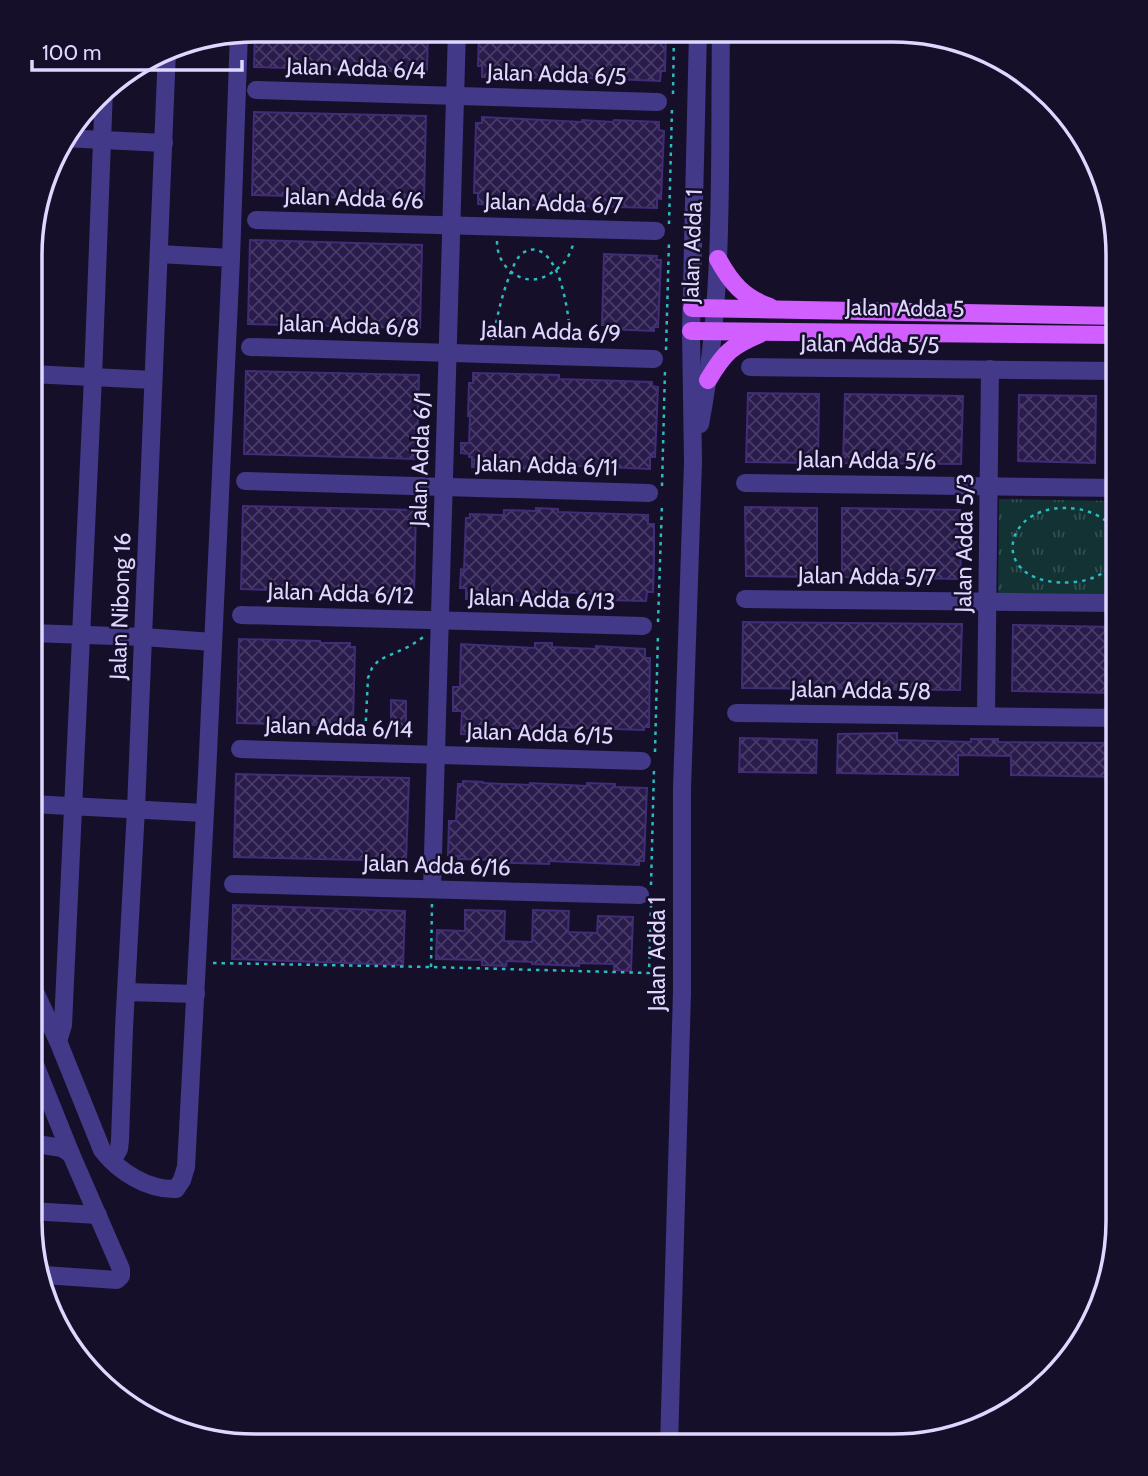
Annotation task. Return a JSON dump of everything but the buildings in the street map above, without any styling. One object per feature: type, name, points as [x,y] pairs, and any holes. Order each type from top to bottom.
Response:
[{"type":"main road","points":[[718,259],[729,278],[742,292],[775,309]]},
{"type":"main road","name":"Jalan Adda 5","points":[[692,309],[1106,316]]},
{"type":"main road","name":"Jalan Adda 5","points":[[691,331],[1106,335]]},
{"type":"main road","points":[[708,380],[722,357],[742,342],[767,331]]},
{"type":"street","points":[[42,1007],[102,1150],[136,1179],[151,1186],[176,1189],[186,1167],[196,994],[239,42]]},
{"type":"street","name":"Jalan Adda 6/1","points":[[432,890],[457,42]]},
{"type":"street","name":"Jalan Adda 1","points":[[669,1434],[682,992],[682,789],[693,462],[691,331],[698,42]]},
{"type":"street","name":"Jalan Adda 1","points":[[693,462],[708,380],[718,259],[721,42]]},
{"type":"street","name":"Jalan Nibong 16","points":[[112,1161],[119,1149],[120,1140],[167,61]]},
{"type":"street","name":"Jalan Adda 6/4","points":[[256,90],[455,96]]},
{"type":"street","name":"Jalan Adda 6/5","points":[[455,96],[658,102]]},
{"type":"street","points":[[58,1041],[63,1025],[74,806],[103,106]]},
{"type":"street","points":[[77,139],[164,143]]},
{"type":"street","name":"Jalan Adda 6/6","points":[[256,219],[451,225]]},
{"type":"street","name":"Jalan Adda 6/7","points":[[451,225],[665,232]]},
{"type":"street","points":[[159,254],[231,258]]},
{"type":"street","name":"Jalan Adda 6/8","points":[[250,347],[447,353]]},
{"type":"street","name":"Jalan Adda 6/9","points":[[447,353],[662,357]]},
{"type":"street","name":"Jalan Adda 5/5","points":[[750,367],[1106,371]]},
{"type":"street","name":"Jalan Adda 5/3","points":[[986,716],[990,369]]},
{"type":"street","points":[[42,374],[153,380]]},
{"type":"street","name":"Jalan Adda 6/11","points":[[245,481],[658,494]]},
{"type":"street","name":"Jalan Adda 5/6","points":[[745,483],[1106,488]]},
{"type":"street","name":"Jalan Adda 5/7","points":[[745,599],[988,602]]},
{"type":"street","points":[[988,602],[1106,603]]},
{"type":"street","name":"Jalan Adda 6/12","points":[[240,615],[440,623]]},
{"type":"street","name":"Jalan Adda 6/13","points":[[440,623],[643,626]]},
{"type":"street","points":[[42,633],[213,642]]},
{"type":"street","name":"Jalan Adda 5/8","points":[[736,713],[1106,718]]},
{"type":"street","name":"Jalan Adda 6/14","points":[[240,749],[436,755]]},
{"type":"street","name":"Jalan Adda 6/15","points":[[436,755],[642,761]]},
{"type":"street","points":[[42,805],[204,813]]},
{"type":"street","name":"Jalan Adda 6/16","points":[[233,884],[432,890],[647,892]]},
{"type":"street","points":[[126,992],[196,994]]},
{"type":"street","points":[[42,1082],[121,1269],[121,1276],[117,1280],[49,1275]]},
{"type":"street","points":[[42,1145],[62,1148],[71,1154]]},
{"type":"street","points":[[42,1212],[98,1215]]},
{"type":"path","points":[[207,962],[649,973],[647,892],[665,232],[674,42]]},
{"type":"path","points":[[497,226],[497,249],[502,262],[521,279],[531,280],[546,277],[565,263],[577,229]]},
{"type":"path","points":[[493,354],[496,323],[511,272],[518,257],[529,250],[538,250],[548,257],[566,302],[572,356]]},
{"type":"path","points":[[1106,521],[1084,510],[1052,509],[1028,519],[1011,545],[1015,562],[1021,569],[1036,577],[1061,582],[1089,580],[1106,569]]},
{"type":"path","points":[[364,752],[368,678],[372,668],[379,660],[410,646],[440,623]]},
{"type":"path","points":[[431,967],[432,890]]},
{"type":"green space","points":[[999,499],[1106,501],[1106,594],[998,593]]}]
